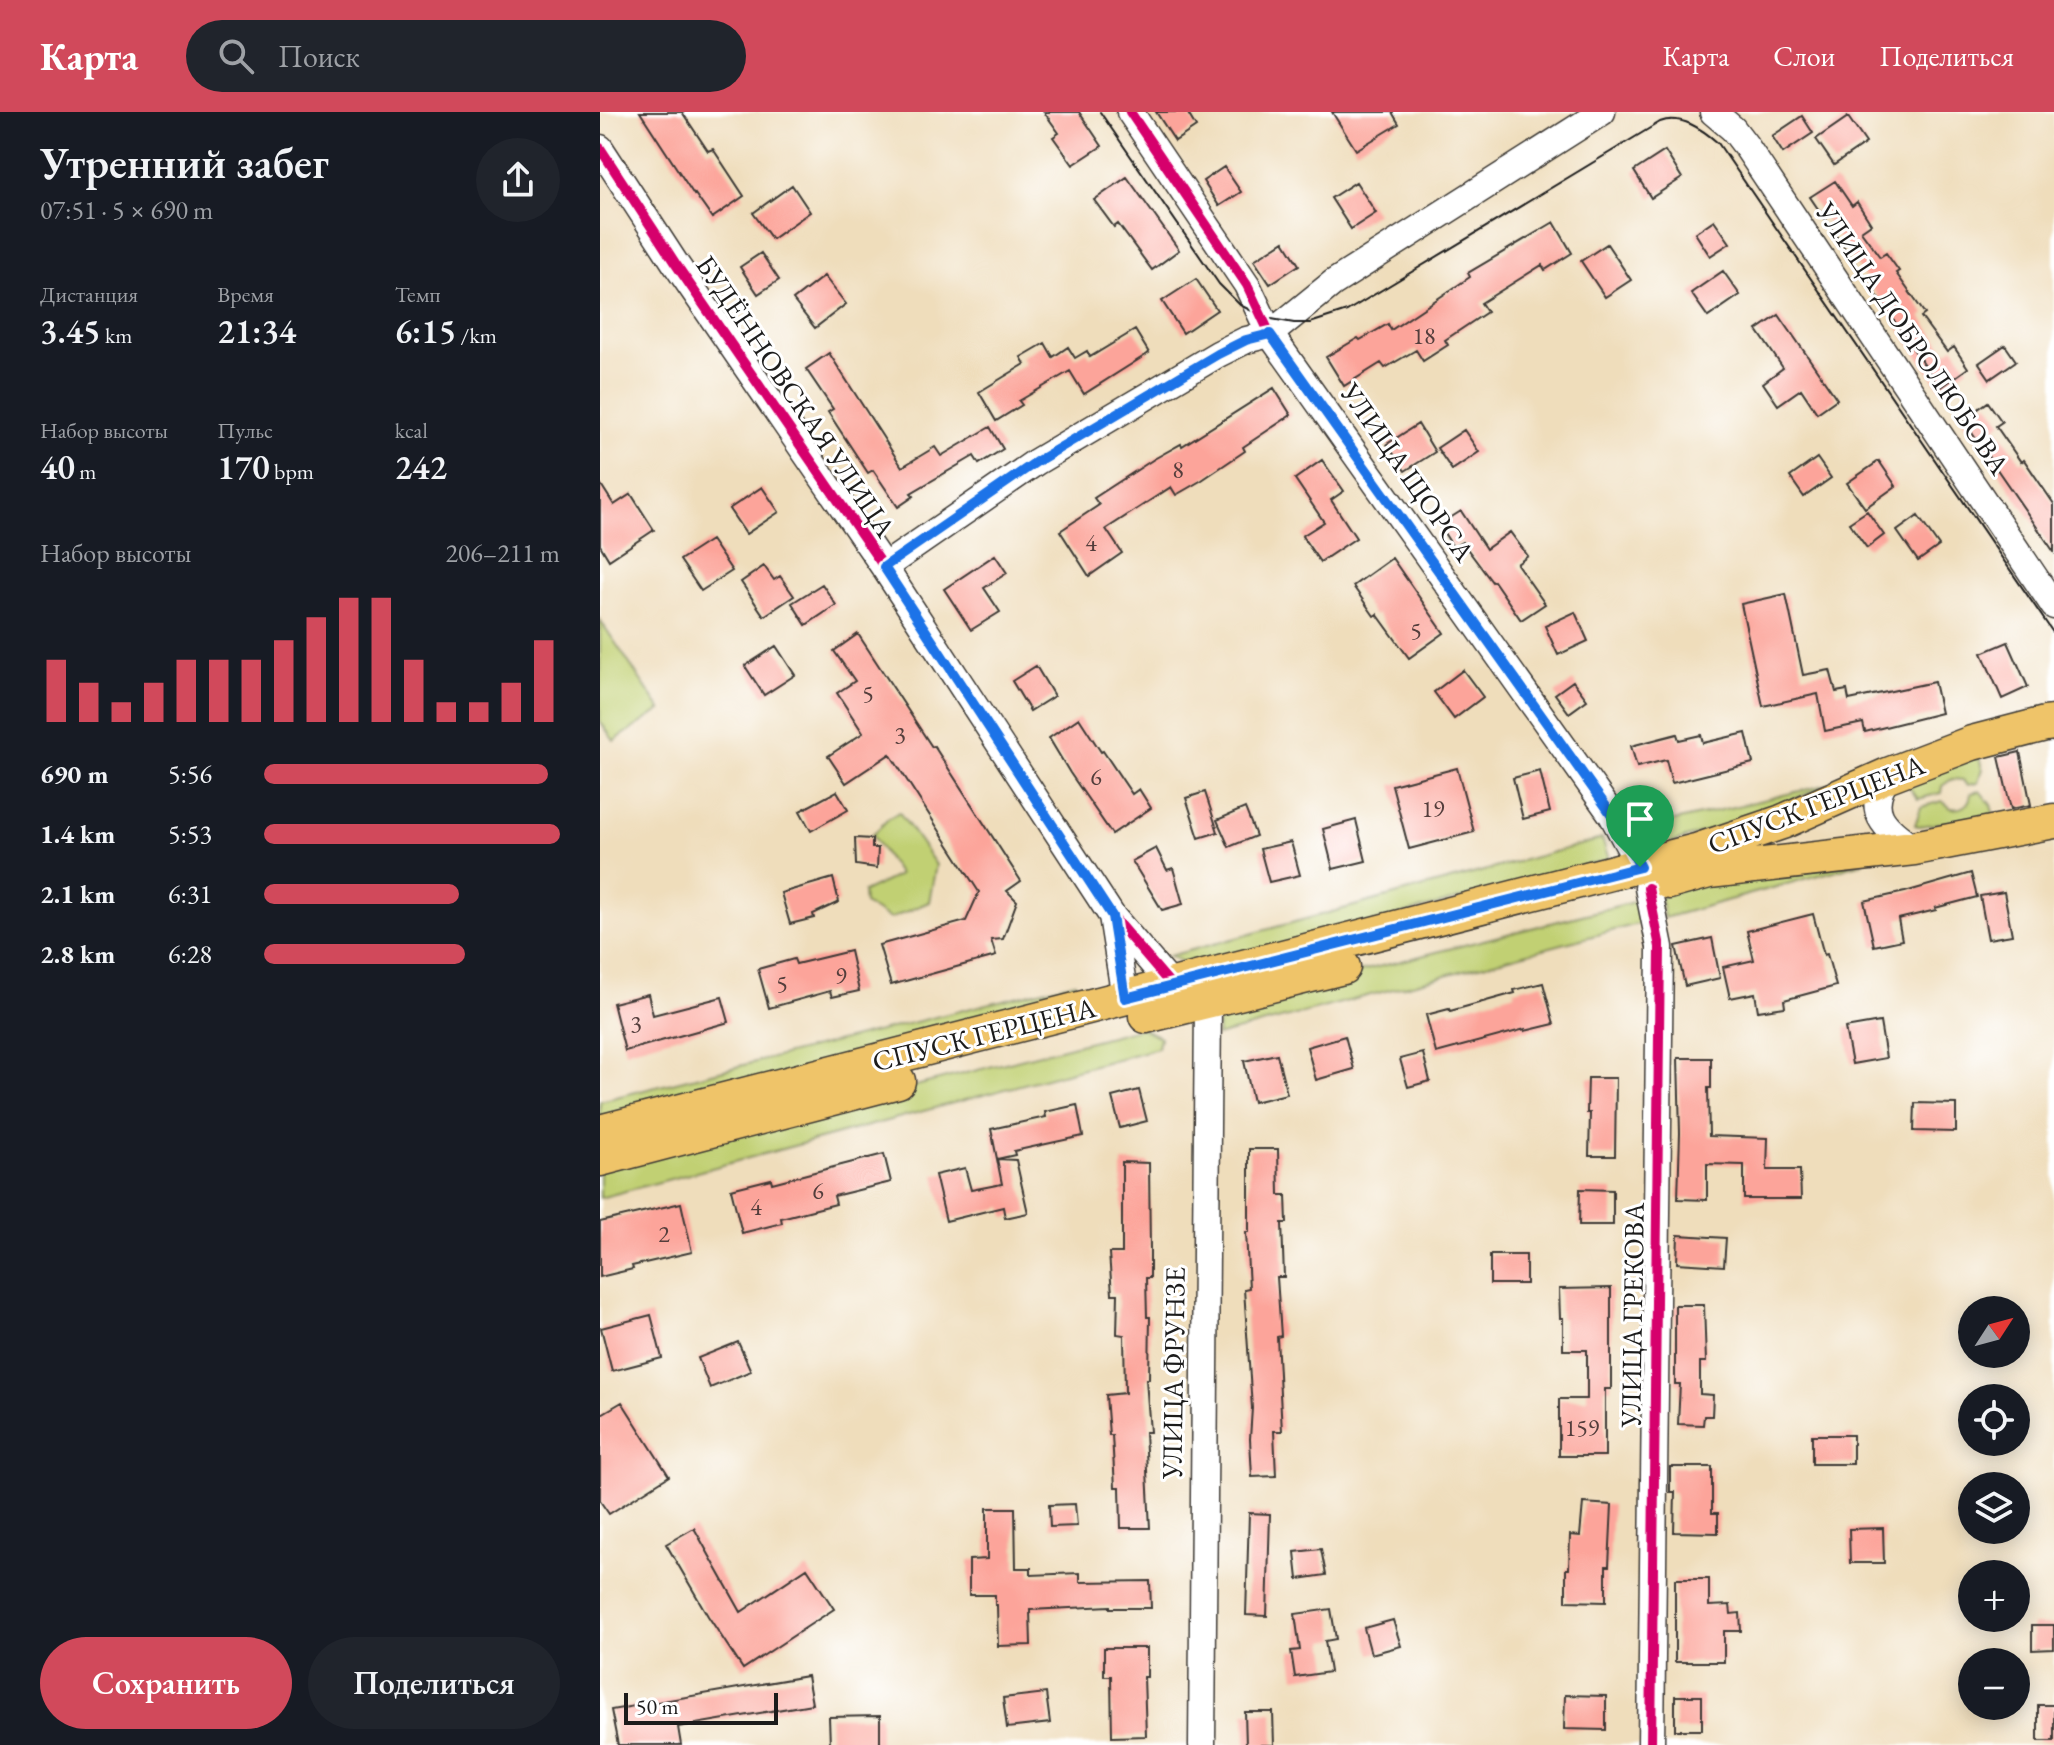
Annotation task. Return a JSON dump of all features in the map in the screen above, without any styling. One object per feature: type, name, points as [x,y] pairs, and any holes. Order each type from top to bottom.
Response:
[{"type":"main road","name":"СПУСК ГЕРЦЕНА","points":[[600,1159],[1136,1018],[1208,1002],[1644,877],[1696,851],[1782,822],[1888,775],[1972,743],[2054,723]]},
{"type":"main road","name":"СПУСК ГЕРЦЕНА","points":[[600,1132],[1172,986],[1644,877],[1914,848],[2054,821]]},
{"type":"street","name":"УЛИЦА ЩОРСА","points":[[1130,112],[1247,285],[1270,334],[1612,815],[1644,877]]},
{"type":"street","points":[[884,567],[1036,462],[1218,354],[1246,340],[1270,334],[1333,283],[1602,112]]},
{"type":"street","name":"УЛИЦА ДОБРОЛЮБОВА","points":[[1713,112],[1733,129],[1746,146],[2054,606]]},
{"type":"street","name":"БУДЁННОВСКАЯ УЛИЦА","points":[[600,148],[675,263],[884,567],[1112,916],[1172,986]]},
{"type":"street","points":[[1888,775],[1878,792],[1882,820],[1889,830],[1914,848]]},
{"type":"street","name":"УЛИЦА ГРЕКОВА","points":[[1644,877],[1660,947],[1651,1745]]},
{"type":"street","name":"БУДЁННОВСКАЯ УЛИЦА","points":[[1112,916],[1125,998]]},
{"type":"street","name":"УЛИЦА ФРУНЗЕ","points":[[1202,1745],[1208,1002]]},
{"type":"green space","points":[[600,620],[661,710],[614,741],[600,721]]},
{"type":"green space","points":[[1979,756],[1982,769],[1978,783],[1968,785],[1963,780],[1952,779],[1942,786],[1941,793],[1918,799],[1905,782]]},
{"type":"green space","points":[[1833,783],[1745,819],[1646,851],[1633,831]]},
{"type":"green space","points":[[1980,791],[1991,805],[1994,816],[1915,825],[1921,807],[1942,801],[1951,808],[1959,808],[1967,804],[1971,793]]},
{"type":"green space","points":[[899,812],[936,865],[929,902],[890,919],[864,904],[863,892],[899,875],[872,835]]},
{"type":"green space","points":[[1602,839],[1609,859],[1198,969],[1169,956]]},
{"type":"green space","points":[[1863,863],[1664,918],[1660,897],[1708,879]]},
{"type":"green space","points":[[1641,900],[1645,922],[1217,1036],[1219,1017],[1240,1002]]},
{"type":"green space","points":[[1075,982],[1082,1000],[600,1124],[600,1101]]},
{"type":"green space","points":[[1141,1028],[1160,1037],[1158,1048],[600,1198],[600,1167]]},
{"type":"building","points":[[640,112],[682,112],[708,151],[713,149],[744,196],[712,218]]},
{"type":"building","points":[[1044,112],[1079,112],[1102,146],[1073,165],[1053,137],[1059,133]]},
{"type":"building","points":[[1156,112],[1187,112],[1196,127],[1175,141]]},
{"type":"building","points":[[1332,112],[1392,112],[1399,124],[1356,150]]},
{"type":"building","points":[[1802,116],[1813,133],[1783,153],[1772,136]]},
{"type":"building","points":[[1848,117],[1866,143],[1834,165],[1816,139]]},
{"type":"building","points":[[1665,151],[1682,178],[1651,198],[1634,171]]},
{"type":"building","points":[[1224,167],[1241,192],[1219,206],[1203,181]]},
{"type":"building","points":[[1127,177],[1179,250],[1152,270],[1118,224],[1114,227],[1094,200]]},
{"type":"building","points":[[1835,181],[1852,206],[1857,202],[1871,224],[1861,231],[1880,257],[1886,253],[1899,271],[1896,273],[1925,314],[1921,317],[1947,352],[1954,347],[1968,368],[1940,388],[1810,197]]},
{"type":"building","points":[[1356,182],[1376,213],[1351,229],[1331,198]]},
{"type":"building","points":[[792,185],[810,212],[772,239],[753,213]]},
{"type":"building","points":[[1714,220],[1730,243],[1710,256],[1695,233]]},
{"type":"building","points":[[1554,222],[1572,253],[1545,270],[1542,265],[1481,303],[1487,312],[1445,340],[1448,345],[1423,361],[1416,350],[1385,368],[1381,363],[1344,386],[1326,357],[1388,324],[1391,330],[1470,277],[1468,273]]},
{"type":"building","points":[[1284,241],[1299,265],[1270,284],[1254,260]]},
{"type":"building","points":[[1607,244],[1631,280],[1605,297],[1581,261]]},
{"type":"building","points":[[761,253],[779,280],[758,294],[740,267]]},
{"type":"building","points":[[1723,271],[1740,295],[1708,317],[1691,293]]},
{"type":"building","points":[[824,276],[846,304],[815,328],[793,300]]},
{"type":"building","points":[[1196,279],[1217,310],[1183,333],[1162,301]]},
{"type":"building","points":[[1779,315],[1837,399],[1817,413],[1801,389],[1778,405],[1763,383],[1783,368],[1757,330]]},
{"type":"building","points":[[1135,330],[1149,353],[1084,394],[1070,371],[1019,401],[1022,405],[996,421],[979,392],[1025,364],[1021,357],[1045,343],[1053,357],[1068,347],[1075,358],[1087,351],[1090,357]]},
{"type":"building","points":[[2005,345],[2016,361],[1990,379],[1979,363]]},
{"type":"building","points":[[829,353],[902,467],[935,447],[941,456],[990,427],[1003,449],[979,464],[974,456],[911,493],[914,496],[898,507],[873,470],[868,473],[828,412],[833,409],[806,369]]},
{"type":"building","points":[[1274,388],[1291,415],[1243,447],[1245,451],[1202,480],[1176,495],[1171,487],[1106,529],[1122,553],[1089,576],[1060,531],[1099,505],[1094,498]]},
{"type":"building","points":[[1988,402],[2002,422],[1996,426],[2054,504],[2054,552],[1963,420]]},
{"type":"building","points":[[1418,424],[1435,452],[1405,471],[1387,444]]},
{"type":"building","points":[[1464,430],[1479,452],[1452,470],[1437,448]]},
{"type":"building","points":[[1817,458],[1831,478],[1804,497],[1790,477]]},
{"type":"building","points":[[1322,460],[1344,491],[1331,500],[1356,538],[1320,562],[1302,536],[1324,522],[1295,479]]},
{"type":"building","points":[[1879,461],[1896,486],[1865,508],[1847,483]]},
{"type":"building","points":[[600,483],[614,505],[631,494],[654,530],[609,560],[600,545]]},
{"type":"building","points":[[762,487],[779,512],[746,534],[729,509]]},
{"type":"building","points":[[1461,511],[1486,549],[1510,532],[1528,556],[1517,564],[1545,604],[1521,620],[1462,542],[1453,547],[1439,525]]},
{"type":"building","points":[[1867,511],[1884,535],[1867,548],[1849,523]]},
{"type":"building","points":[[1918,516],[1939,546],[1918,561],[1897,531]]},
{"type":"building","points":[[711,540],[732,571],[701,591],[680,560]]},
{"type":"building","points":[[995,555],[1007,573],[984,588],[1000,612],[971,630],[944,589]]},
{"type":"building","points":[[1392,558],[1444,633],[1409,658],[1353,586]]},
{"type":"building","points":[[764,566],[774,580],[780,576],[794,596],[764,616],[741,582]]},
{"type":"building","points":[[822,584],[836,605],[806,625],[792,603]]},
{"type":"building","points":[[1786,594],[1803,675],[1830,670],[1836,692],[1847,690],[1849,700],[1934,682],[1941,713],[1865,732],[1863,723],[1825,731],[1818,694],[1763,706],[1741,604]]},
{"type":"building","points":[[1575,612],[1588,641],[1558,655],[1545,626]]},
{"type":"building","points":[[858,634],[1021,881],[1007,891],[1017,901],[1003,939],[991,940],[996,956],[891,985],[879,945],[966,921],[979,892],[890,754],[846,783],[828,756],[863,733],[837,693],[855,681],[834,651]]},
{"type":"building","points":[[2008,642],[2028,687],[2002,699],[1982,653]]},
{"type":"building","points":[[776,646],[795,675],[764,695],[745,666]]},
{"type":"building","points":[[1036,666],[1054,696],[1030,711],[1012,681]]},
{"type":"building","points":[[1463,670],[1483,697],[1454,719],[1434,692]]},
{"type":"building","points":[[1573,681],[1587,700],[1569,713],[1555,694]]},
{"type":"building","points":[[1079,718],[1132,794],[1139,789],[1151,808],[1112,834],[1049,738]]},
{"type":"building","points":[[1746,733],[1753,763],[1672,783],[1666,760],[1637,767],[1631,746],[1677,734],[1679,740],[1701,735],[1703,743]]},
{"type":"building","points":[[2020,752],[2031,805],[2011,809],[1999,757]]},
{"type":"building","points":[[1457,768],[1474,832],[1409,849],[1392,785]]},
{"type":"building","points":[[1540,771],[1550,812],[1523,819],[1513,778]]},
{"type":"building","points":[[837,791],[848,810],[811,831],[800,811]]},
{"type":"building","points":[[1205,792],[1218,832],[1199,838],[1186,798]]},
{"type":"building","points":[[1245,808],[1256,836],[1229,847],[1217,820]]},
{"type":"building","points":[[1356,820],[1366,861],[1333,869],[1323,829]]},
{"type":"building","points":[[855,838],[872,839],[872,848],[878,848],[877,868],[856,865]]},
{"type":"building","points":[[1291,842],[1300,875],[1269,882],[1260,849]]},
{"type":"building","points":[[1156,848],[1167,870],[1173,868],[1183,904],[1162,910],[1132,861]]},
{"type":"building","points":[[1971,873],[1977,897],[1898,919],[1902,940],[1874,946],[1864,901]]},
{"type":"building","points":[[833,878],[839,902],[813,914],[814,918],[790,924],[781,893]]},
{"type":"building","points":[[2004,892],[2012,935],[1988,939],[1980,896]]},
{"type":"building","points":[[1813,914],[1836,986],[1784,1000],[1785,1007],[1758,1011],[1755,993],[1730,998],[1723,967],[1754,960],[1747,931]]},
{"type":"building","points":[[1712,938],[1720,978],[1685,986],[1676,946]]},
{"type":"building","points":[[850,951],[859,991],[832,997],[830,991],[769,1008],[758,969],[794,959],[796,964]]},
{"type":"building","points":[[1543,983],[1554,1024],[1436,1053],[1426,1015],[1450,1011]]},
{"type":"building","points":[[648,994],[653,1015],[722,997],[729,1022],[625,1051],[613,1003]]},
{"type":"building","points":[[1880,1022],[1886,1058],[1852,1064],[1845,1028]]},
{"type":"building","points":[[1345,1036],[1354,1069],[1316,1080],[1307,1047]]},
{"type":"building","points":[[1423,1053],[1430,1081],[1408,1087],[1400,1059]]},
{"type":"building","points":[[1277,1054],[1287,1094],[1253,1102],[1244,1061]]},
{"type":"building","points":[[1678,1058],[1711,1058],[1709,1136],[1768,1138],[1767,1170],[1800,1170],[1801,1199],[1744,1199],[1744,1165],[1707,1164],[1707,1200],[1678,1199]]},
{"type":"building","points":[[1588,1078],[1616,1078],[1615,1156],[1589,1156]]},
{"type":"building","points":[[1139,1090],[1147,1121],[1120,1128],[1112,1097]]},
{"type":"building","points":[[1915,1103],[1956,1104],[1956,1132],[1914,1131]]},
{"type":"building","points":[[1077,1105],[1083,1136],[1014,1151],[1015,1155],[997,1159],[991,1129],[1046,1117],[1045,1112]]},
{"type":"building","points":[[1249,1149],[1278,1149],[1279,1195],[1286,1195],[1287,1223],[1282,1223],[1284,1277],[1277,1277],[1282,1431],[1274,1431],[1276,1476],[1252,1477],[1252,1408],[1244,1289],[1249,1288],[1246,1232],[1249,1232]]},
{"type":"building","points":[[884,1154],[891,1182],[834,1196],[836,1204],[781,1218],[782,1223],[742,1233],[731,1189],[771,1179],[772,1183]]},
{"type":"building","points":[[997,1159],[1016,1160],[1028,1213],[1005,1218],[1003,1207],[946,1221],[935,1175],[965,1168],[971,1190],[1002,1184]]},
{"type":"building","points":[[1122,1162],[1149,1163],[1150,1278],[1146,1278],[1147,1317],[1150,1317],[1149,1379],[1146,1379],[1150,1432],[1145,1432],[1150,1528],[1121,1528],[1120,1487],[1115,1487],[1112,1435],[1109,1435],[1106,1395],[1125,1393],[1124,1335],[1117,1334],[1118,1294],[1112,1294],[1109,1253],[1122,1253]]},
{"type":"building","points":[[1580,1189],[1613,1190],[1613,1225],[1579,1225]]},
{"type":"building","points":[[681,1203],[692,1252],[600,1277],[600,1222]]},
{"type":"building","points":[[1678,1235],[1726,1238],[1724,1266],[1677,1263]]},
{"type":"building","points":[[1490,1255],[1526,1255],[1526,1284],[1490,1284]]},
{"type":"building","points":[[1611,1288],[1611,1389],[1605,1389],[1605,1456],[1559,1456],[1559,1399],[1587,1399],[1587,1350],[1563,1350],[1559,1289]]},
{"type":"building","points":[[1675,1305],[1704,1305],[1706,1362],[1700,1362],[1700,1394],[1713,1395],[1712,1416],[1704,1416],[1703,1425],[1678,1424],[1680,1384],[1675,1384]]},
{"type":"building","points":[[651,1315],[662,1358],[612,1371],[601,1328]]},
{"type":"building","points":[[738,1342],[751,1371],[710,1388],[698,1358]]},
{"type":"building","points":[[622,1402],[669,1476],[609,1514],[600,1501],[600,1415]]},
{"type":"building","points":[[1812,1435],[1853,1435],[1853,1464],[1812,1464]]},
{"type":"building","points":[[1670,1467],[1712,1467],[1712,1513],[1718,1513],[1718,1533],[1674,1532],[1675,1492],[1670,1492]]},
{"type":"building","points":[[1583,1503],[1612,1505],[1606,1602],[1566,1601],[1570,1535],[1580,1536]]},
{"type":"building","points":[[1075,1504],[1077,1526],[1050,1527],[1049,1505]]},
{"type":"building","points":[[987,1508],[1015,1508],[1016,1568],[1031,1568],[1031,1575],[1080,1573],[1080,1582],[1150,1581],[1151,1608],[1110,1606],[1030,1610],[1031,1645],[998,1646],[995,1595],[969,1595],[969,1560],[987,1559]]},
{"type":"building","points":[[1249,1513],[1270,1514],[1267,1616],[1246,1615]]},
{"type":"building","points":[[694,1528],[741,1612],[807,1568],[834,1609],[743,1669],[666,1544]]},
{"type":"building","points":[[1883,1528],[1884,1563],[1850,1563],[1849,1529]]},
{"type":"building","points":[[1321,1549],[1326,1575],[1298,1579],[1295,1552]]},
{"type":"building","points":[[1675,1579],[1709,1579],[1709,1606],[1730,1605],[1731,1614],[1740,1613],[1741,1631],[1724,1631],[1724,1662],[1675,1662]]},
{"type":"building","points":[[1331,1609],[1336,1639],[1325,1641],[1330,1672],[1295,1677],[1291,1651],[1300,1650],[1295,1614]]},
{"type":"building","points":[[1393,1620],[1401,1646],[1371,1654],[1364,1628]]},
{"type":"building","points":[[2032,1625],[2054,1625],[2054,1649],[2032,1650]]},
{"type":"building","points":[[1104,1648],[1147,1648],[1147,1677],[1144,1677],[1146,1736],[1112,1737],[1111,1676],[1104,1676]]},
{"type":"building","points":[[807,1676],[812,1704],[678,1727],[681,1745],[618,1745],[611,1710]]},
{"type":"building","points":[[1046,1693],[1050,1723],[1007,1728],[1003,1698]]},
{"type":"building","points":[[1565,1695],[1606,1696],[1606,1730],[1564,1729]]},
{"type":"building","points":[[1675,1696],[1702,1696],[1702,1730],[1675,1730]]},
{"type":"building","points":[[2038,1705],[2054,1705],[2054,1741],[2038,1741]]},
{"type":"building","points":[[1245,1712],[1273,1712],[1274,1745],[1246,1745]]},
{"type":"building","points":[[880,1716],[880,1745],[830,1745],[829,1717]]},
{"type":"tram line","points":[[1100,112],[1219,284],[1240,305],[1266,318],[1294,323],[1310,323],[1347,311],[1660,122],[1683,121],[1698,128],[1718,143],[2054,634]]},
{"type":"cycle path","points":[[1130,112],[1247,285],[1270,334],[1612,815],[1640,867]]},
{"type":"cycle path","points":[[600,148],[675,263],[884,567],[1112,916],[1172,986]]},
{"type":"cycle path","points":[[1648,888],[1660,947],[1651,1745]]},
{"type":"route","points":[[1270,334],[1612,815],[1640,867],[1125,998],[1112,916],[884,567],[1036,462],[1218,354],[1246,340],[1270,334]]}]
